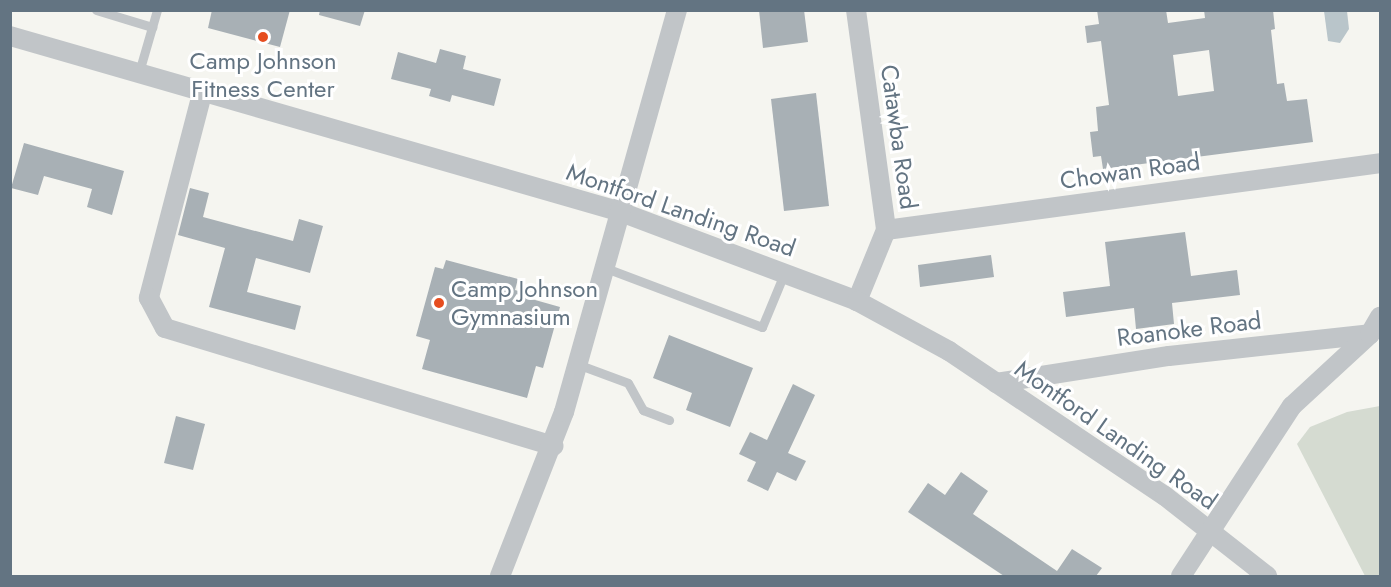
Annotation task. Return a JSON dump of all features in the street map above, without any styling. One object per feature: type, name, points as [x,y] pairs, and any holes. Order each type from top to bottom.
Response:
[{"type":"street","points":[[501,576],[553,446],[677,10]]},
{"type":"street","name":"Catawba Road","points":[[856,10],[886,230],[857,301]]},
{"type":"street","name":"Montford Landing Road","points":[[10,36],[618,211],[857,301],[949,351],[1165,496],[1267,576]]},
{"type":"street","points":[[203,90],[149,298],[165,328],[553,446]]},
{"type":"street","name":"Chowan Road","points":[[886,230],[1380,163]]},
{"type":"street","points":[[1181,576],[1292,406],[1370,334],[1380,317]]},
{"type":"street","name":"Roanoke Road","points":[[996,383],[1169,356],[1370,334]]},
{"type":"lane","points":[[96,10],[114,13],[153,27]]},
{"type":"lane","points":[[139,72],[157,10]]},
{"type":"lane","points":[[603,267],[762,327],[784,274]]},
{"type":"lane","points":[[577,364],[628,383],[643,410],[669,420]]},
{"type":"shaded area","points":[[1324,11],[1347,11],[1349,29],[1340,43],[1328,41]]},
{"type":"shaded area","points":[[1380,406],[1380,576],[1365,576],[1297,444],[1310,427],[1347,412]]},
{"type":"building","name":"Camp Johnson Fitness Center","points":[[212,10],[290,10],[280,47],[208,28]]},
{"type":"building","points":[[320,10],[365,10],[360,26],[319,15]]},
{"type":"building","points":[[759,10],[804,10],[808,42],[763,48]]},
{"type":"building","points":[[1097,10],[1166,10],[1168,23],[1205,18],[1204,10],[1273,10],[1275,29],[1271,30],[1277,84],[1284,83],[1287,101],[1307,99],[1313,142],[1103,169],[1101,156],[1093,157],[1090,132],[1098,131],[1096,107],[1109,105],[1101,41],[1087,43],[1085,26],[1099,24]],"holes":[[[1209,50],[1214,91],[1178,96],[1173,55]]]},
{"type":"building","points":[[440,49],[466,56],[463,69],[501,79],[494,106],[452,95],[450,102],[429,96],[431,89],[391,79],[398,52],[436,63]]},
{"type":"building","points":[[816,93],[829,206],[784,211],[771,99]]},
{"type":"building","points":[[24,143],[124,171],[112,215],[87,207],[92,189],[44,176],[38,195],[11,188]]},
{"type":"building","points":[[190,188],[209,193],[203,217],[293,241],[299,219],[323,226],[310,273],[256,258],[247,292],[301,306],[295,330],[209,307],[225,248],[178,235]]},
{"type":"building","points":[[1185,232],[1191,276],[1237,270],[1240,295],[1172,303],[1174,324],[1136,329],[1134,308],[1066,317],[1063,292],[1110,286],[1105,242]]},
{"type":"building","points":[[991,255],[994,277],[920,287],[918,265]]},
{"type":"building","points":[[446,260],[518,279],[515,290],[522,292],[521,296],[560,307],[543,368],[536,366],[527,398],[422,369],[430,340],[416,336],[435,267],[443,269]]},
{"type":"building","points":[[669,335],[753,368],[730,427],[686,410],[692,393],[653,378]]},
{"type":"building","points":[[793,384],[815,395],[788,453],[806,461],[796,481],[777,472],[768,491],[747,481],[756,462],[739,454],[750,432],[767,440]]},
{"type":"building","points":[[176,416],[205,424],[193,470],[164,463]]},
{"type":"building","points":[[961,472],[988,491],[973,514],[1057,571],[1072,549],[1102,568],[1096,576],[1004,576],[908,512],[928,483],[945,495]]},
{"type":"place","name":"Camp Johnson Fitness Center","points":[[263,37]]},
{"type":"place","name":"Camp Johnson Gymnasium","points":[[439,303]]}]
